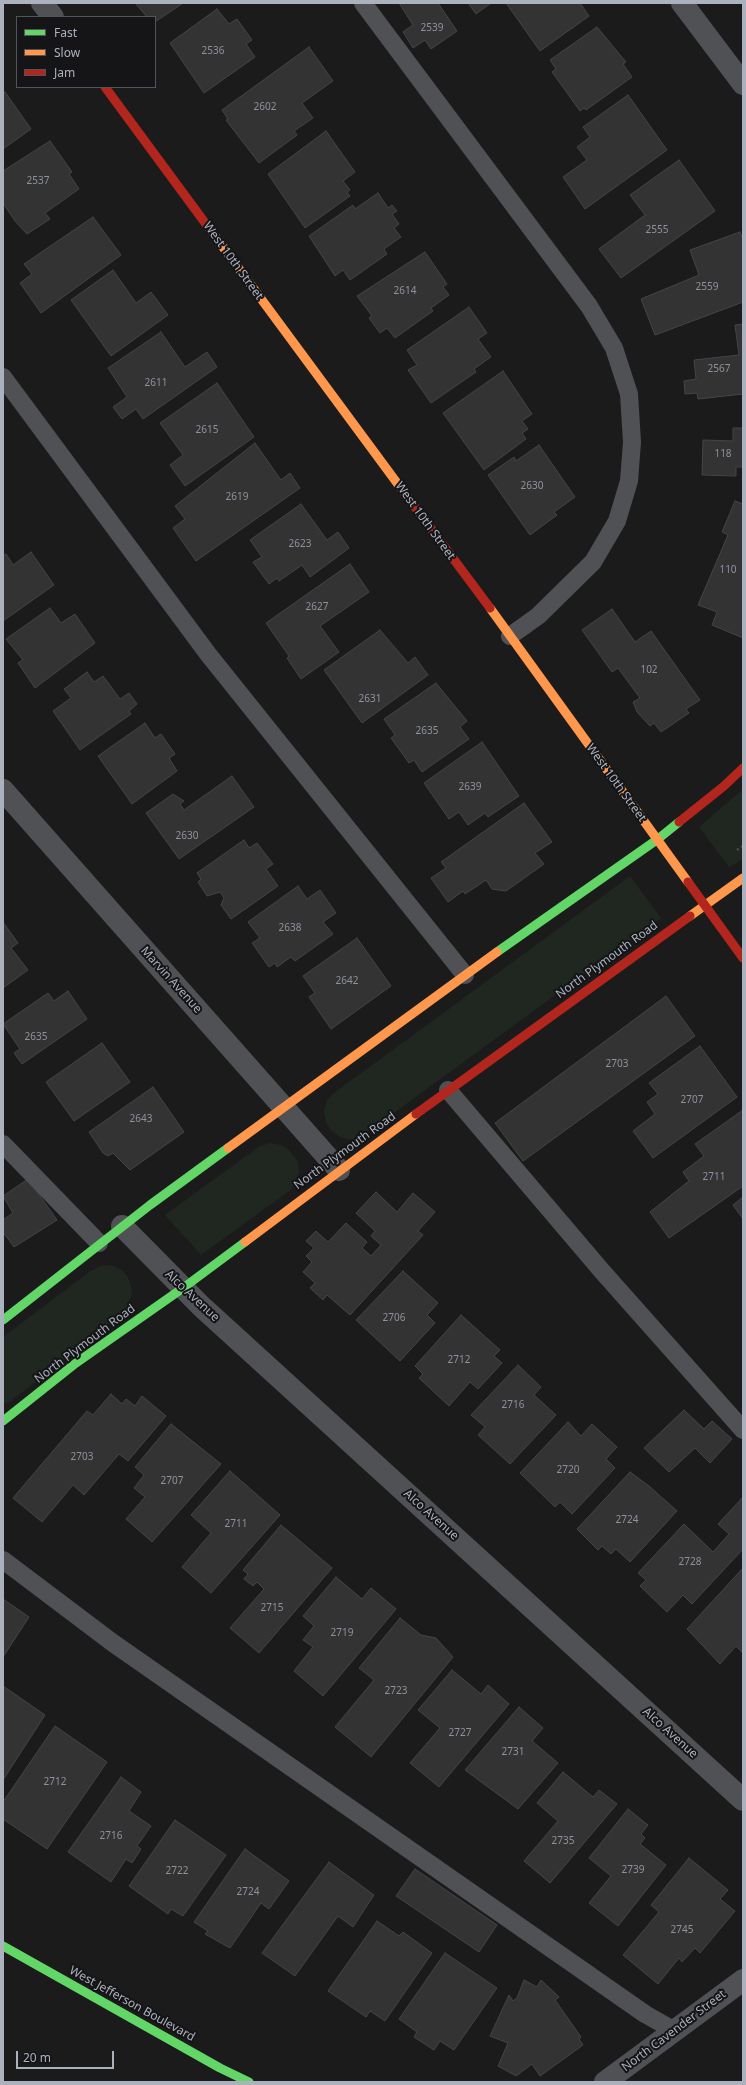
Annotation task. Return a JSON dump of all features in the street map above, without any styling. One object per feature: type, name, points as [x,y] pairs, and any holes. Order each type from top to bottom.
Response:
[{"type":"street","points":[[42,3],[52,16]]},
{"type":"street","points":[[682,3],[743,84]]},
{"type":"street","name":"West 10th Street","points":[[105,88],[510,636],[743,958]]},
{"type":"street","points":[[3,1320],[122,1226],[465,975],[658,839],[724,786],[743,768]]},
{"type":"street","name":"Marvin Avenue","points":[[3,790],[339,1170]]},
{"type":"street","name":"North Plymouth Road","points":[[3,1421],[76,1363],[183,1288],[448,1090],[743,878]]},
{"type":"street","name":"Alco Avenue","points":[[122,1226],[183,1288],[743,1800]]},
{"type":"street","name":"West Jefferson Boulevard","points":[[3,1946],[220,2068],[250,2082]]},
{"type":"street","name":"North Cavender Street","points":[[605,2082],[743,1980]]},
{"type":"lane","points":[[363,3],[589,306],[614,348],[629,394],[632,442],[629,481],[617,521],[593,562],[538,616],[510,636]]},
{"type":"lane","points":[[3,377],[208,654],[465,975]]},
{"type":"lane","points":[[448,1090],[601,1270],[743,1430]]},
{"type":"lane","points":[[3,1144],[100,1243]]},
{"type":"lane","points":[[3,1560],[113,1642],[645,2014],[675,2031]]},
{"type":"shaded area","points":[[743,789],[743,859],[729,867],[699,827]]},
{"type":"shaded area","points":[[630,876],[661,918],[359,1139],[340,1137],[331,1130],[326,1122],[324,1111],[327,1100],[334,1093]]},
{"type":"shaded area","points":[[271,1143],[281,1145],[290,1151],[297,1160],[299,1171],[297,1181],[292,1189],[201,1255],[165,1215],[260,1146]]},
{"type":"shaded area","points":[[102,1265],[114,1266],[123,1271],[128,1277],[132,1295],[124,1313],[11,1401],[3,1404],[3,1337],[89,1272]]},
{"type":"building","points":[[135,3],[183,3],[156,21],[156,16],[146,16]]},
{"type":"building","points":[[399,3],[438,3],[457,31],[431,49],[425,40],[413,48],[403,32],[413,25]]},
{"type":"building","points":[[468,3],[491,3],[476,14]]},
{"type":"building","points":[[506,3],[580,3],[589,16],[540,51]]},
{"type":"building","points":[[217,9],[229,24],[237,19],[252,40],[246,44],[255,57],[204,93],[170,43]]},
{"type":"building","points":[[597,27],[626,62],[623,64],[632,77],[586,110],[584,108],[580,111],[552,72],[556,69],[550,60]]},
{"type":"building","points":[[309,47],[333,81],[302,103],[313,118],[294,131],[297,135],[259,163],[226,120],[228,119],[222,110]]},
{"type":"building","points":[[5,92],[31,129],[3,149],[3,94]]},
{"type":"building","points":[[628,95],[667,150],[585,209],[563,177],[587,160],[577,147],[590,137],[583,127]]},
{"type":"building","points":[[326,131],[355,172],[343,181],[350,190],[347,192],[350,196],[305,228],[268,174]]},
{"type":"building","points":[[50,141],[72,172],[69,174],[79,189],[45,213],[50,219],[27,234],[15,221],[3,203],[3,171]]},
{"type":"building","points":[[679,160],[715,211],[621,278],[599,249],[645,215],[630,195]]},
{"type":"building","points":[[378,193],[388,208],[392,205],[397,211],[392,214],[399,224],[394,228],[401,237],[384,249],[387,254],[350,280],[343,270],[335,276],[309,236],[353,205],[355,209]]},
{"type":"building","points":[[93,217],[121,255],[41,313],[20,283],[32,274],[24,264]]},
{"type":"building","points":[[740,232],[743,239],[743,302],[655,335],[641,299],[699,275],[690,250]]},
{"type":"building","points":[[425,252],[447,284],[443,287],[449,295],[431,308],[433,311],[395,338],[387,328],[380,333],[369,318],[372,316],[357,296]]},
{"type":"building","points":[[113,270],[136,303],[151,292],[168,315],[111,356],[71,300]]},
{"type":"building","points":[[469,307],[487,333],[478,339],[491,357],[474,369],[476,372],[431,403],[408,370],[417,365],[407,350]]},
{"type":"building","points":[[743,324],[743,394],[698,399],[697,393],[685,394],[684,381],[696,379],[694,360],[739,355],[735,325]]},
{"type":"building","points":[[161,332],[185,367],[207,352],[217,367],[143,419],[136,409],[122,419],[113,407],[127,397],[108,368]]},
{"type":"building","points":[[503,371],[532,414],[522,421],[528,429],[522,433],[526,439],[484,470],[443,413]]},
{"type":"building","points":[[217,383],[254,437],[185,486],[170,465],[183,455],[160,423]]},
{"type":"building","points":[[733,428],[743,428],[743,467],[736,467],[736,476],[702,475],[703,440],[733,441]]},
{"type":"building","points":[[255,443],[281,480],[290,473],[300,488],[196,561],[173,528],[185,519],[175,506]]},
{"type":"building","points":[[539,445],[575,497],[554,512],[557,515],[530,535],[488,475],[514,457],[516,461]]},
{"type":"building","points":[[735,501],[743,504],[743,638],[712,625],[717,612],[698,605],[728,535],[722,532]]},
{"type":"building","points":[[301,504],[327,540],[338,532],[349,548],[310,577],[302,565],[279,581],[277,578],[269,584],[253,562],[262,557],[250,540]]},
{"type":"building","points":[[31,552],[54,585],[3,621],[3,556],[6,554],[13,565]]},
{"type":"building","points":[[350,564],[369,592],[320,626],[339,652],[301,679],[287,658],[289,656],[266,623]]},
{"type":"building","points":[[50,608],[61,623],[75,614],[95,643],[35,688],[18,663],[23,660],[6,639]]},
{"type":"building","points":[[612,609],[635,642],[651,631],[700,700],[686,709],[689,713],[661,732],[654,723],[650,726],[637,712],[633,702],[640,698],[618,668],[612,672],[582,630]]},
{"type":"building","points":[[380,630],[408,663],[415,657],[428,675],[362,723],[324,670]]},
{"type":"building","points":[[87,672],[94,682],[103,676],[120,699],[129,693],[137,704],[129,711],[131,714],[80,750],[53,711],[71,698],[64,689]]},
{"type":"building","points":[[436,683],[467,721],[460,727],[469,739],[422,772],[414,760],[409,763],[391,738],[395,735],[384,719]]},
{"type":"building","points":[[145,723],[155,738],[161,734],[175,754],[169,758],[177,771],[132,804],[98,756]]},
{"type":"building","points":[[482,742],[519,796],[488,817],[485,813],[468,825],[459,812],[449,819],[424,783]]},
{"type":"building","points":[[232,776],[254,807],[179,859],[146,813],[173,794],[184,801],[180,804],[184,810]]},
{"type":"building","points":[[524,803],[552,842],[535,853],[544,864],[506,891],[492,889],[486,880],[465,894],[463,891],[448,902],[431,878],[446,868],[441,862]]},
{"type":"building","points":[[244,840],[249,848],[257,843],[273,864],[266,869],[278,886],[231,919],[221,905],[224,898],[220,892],[207,896],[198,882],[201,879],[197,873]]},
{"type":"building","points":[[298,886],[307,899],[320,890],[336,913],[323,922],[333,934],[295,961],[291,957],[277,967],[275,963],[269,967],[252,943],[260,938],[248,922]]},
{"type":"building","points":[[3,922],[18,943],[11,948],[28,970],[3,988]]},
{"type":"building","points":[[357,938],[391,986],[331,1029],[309,997],[315,993],[303,976]]},
{"type":"building","points":[[68,991],[87,1019],[22,1064],[14,1053],[20,1049],[3,1024],[48,993],[54,1001]]},
{"type":"building","points":[[666,996],[695,1036],[523,1161],[495,1123]]},
{"type":"building","points":[[102,1043],[130,1082],[74,1121],[46,1082]]},
{"type":"building","points":[[700,1046],[737,1097],[653,1158],[633,1131],[655,1114],[647,1102],[658,1094],[649,1083]]},
{"type":"building","points":[[153,1087],[184,1132],[130,1170],[113,1153],[108,1156],[103,1153],[89,1132]]},
{"type":"building","points":[[743,1110],[743,1186],[669,1238],[650,1212],[689,1181],[683,1172],[704,1156],[695,1144]]},
{"type":"building","points":[[28,1179],[57,1220],[14,1247],[3,1232],[3,1220],[13,1213],[3,1196]]},
{"type":"building","points":[[376,1192],[397,1212],[413,1193],[435,1212],[418,1231],[423,1235],[350,1315],[327,1295],[323,1300],[310,1288],[315,1283],[303,1272],[312,1262],[306,1256],[314,1248],[306,1241],[316,1231],[328,1242],[346,1223],[367,1242],[362,1248],[371,1256],[381,1245],[371,1236],[375,1231],[356,1213]]},
{"type":"building","points":[[743,1197],[743,1219],[733,1205]]},
{"type":"building","points":[[403,1271],[438,1303],[427,1315],[435,1323],[400,1361],[356,1320]]},
{"type":"building","points":[[461,1315],[500,1350],[494,1356],[502,1363],[478,1389],[470,1382],[449,1406],[419,1378],[423,1374],[415,1366]]},
{"type":"building","points":[[518,1365],[541,1387],[534,1395],[556,1415],[510,1464],[478,1435],[485,1427],[471,1415]]},
{"type":"building","points":[[111,1394],[122,1404],[126,1399],[135,1406],[142,1396],[166,1416],[128,1461],[119,1454],[84,1495],[73,1485],[42,1522],[13,1498],[87,1411],[93,1415]]},
{"type":"building","points":[[684,1410],[704,1429],[712,1421],[732,1439],[710,1463],[695,1448],[669,1472],[644,1448]]},
{"type":"building","points":[[568,1422],[581,1436],[592,1424],[617,1447],[606,1459],[615,1468],[572,1514],[560,1502],[555,1507],[520,1473]]},
{"type":"building","points":[[171,1424],[221,1464],[152,1542],[126,1519],[145,1497],[134,1488],[144,1475],[135,1467]]},
{"type":"building","points":[[230,1471],[280,1515],[211,1593],[182,1567],[211,1533],[191,1515]]},
{"type":"building","points":[[630,1472],[649,1486],[677,1511],[630,1562],[616,1549],[611,1554],[602,1546],[598,1550],[577,1529]]},
{"type":"building","points":[[743,1497],[743,1549],[692,1604],[683,1595],[667,1612],[640,1586],[646,1580],[638,1573],[684,1524],[713,1552],[729,1534],[718,1524]]},
{"type":"building","points":[[281,1525],[332,1568],[259,1653],[230,1628],[264,1589],[257,1582],[253,1586],[244,1579],[248,1574],[243,1570]]},
{"type":"building","points":[[743,1568],[743,1653],[736,1646],[720,1664],[687,1629]]},
{"type":"building","points":[[336,1577],[362,1599],[371,1588],[396,1609],[323,1696],[294,1671],[313,1647],[303,1640],[314,1626],[303,1616]]},
{"type":"building","points":[[3,1599],[29,1617],[3,1657]]},
{"type":"building","points":[[400,1618],[421,1635],[436,1638],[453,1657],[371,1757],[335,1727],[374,1680],[359,1668]]},
{"type":"building","points":[[452,1670],[481,1694],[488,1685],[509,1704],[439,1787],[410,1763],[440,1728],[418,1710]]},
{"type":"building","points":[[3,1686],[45,1715],[3,1780]]},
{"type":"building","points":[[519,1707],[543,1728],[532,1741],[558,1763],[518,1809],[465,1770]]},
{"type":"building","points":[[55,1726],[107,1762],[47,1849],[3,1819],[3,1802]]},
{"type":"building","points":[[563,1772],[593,1797],[599,1790],[617,1804],[550,1883],[524,1861],[558,1821],[537,1803]]},
{"type":"building","points":[[121,1777],[141,1792],[129,1811],[151,1826],[137,1846],[141,1849],[132,1863],[126,1859],[111,1882],[68,1852]]},
{"type":"building","points":[[628,1809],[648,1825],[641,1834],[645,1838],[640,1844],[666,1865],[618,1926],[589,1903],[611,1876],[589,1858]]},
{"type":"building","points":[[175,1820],[226,1855],[183,1916],[171,1909],[168,1914],[129,1886]]},
{"type":"building","points":[[245,1849],[289,1881],[269,1909],[261,1903],[230,1948],[205,1934],[208,1931],[194,1922]]},
{"type":"building","points":[[689,1858],[728,1890],[720,1899],[735,1911],[700,1953],[695,1948],[682,1962],[679,1958],[658,1984],[623,1955],[659,1912],[651,1905]]},
{"type":"building","points":[[329,1862],[374,1895],[353,1927],[338,1916],[295,1976],[262,1953]]},
{"type":"building","points":[[415,1869],[497,1925],[479,1952],[396,1896]]},
{"type":"building","points":[[377,1921],[399,1936],[403,1932],[432,1953],[385,2021],[370,2011],[366,2017],[328,1991]]},
{"type":"building","points":[[445,1953],[497,1988],[454,2050],[440,2041],[434,2050],[414,2037],[417,2032],[399,2019]]},
{"type":"building","points":[[524,1980],[537,1987],[541,1980],[559,1997],[555,2000],[581,2037],[579,2039],[583,2045],[540,2076],[532,2064],[516,2076],[498,2066],[508,2043],[490,2036],[509,1995],[513,2001],[517,1998]]},
{"type":"traffic: fast","points":[[497,952],[658,839],[679,822]]},
{"type":"traffic: fast","points":[[3,1320],[150,1205],[228,1148]]},
{"type":"traffic: fast","points":[[3,1421],[76,1363],[183,1288],[245,1242]]},
{"type":"traffic: fast","points":[[3,1946],[220,2068],[249,2082]]},
{"type":"traffic: slow","points":[[214,235],[400,487]]},
{"type":"traffic: slow","points":[[490,608],[688,882]]},
{"type":"traffic: slow","points":[[690,916],[743,878]]},
{"type":"traffic: slow","points":[[228,1148],[497,952]]},
{"type":"traffic: slow","points":[[245,1242],[416,1114]]},
{"type":"traffic: jam","points":[[106,88],[214,235]]},
{"type":"traffic: jam","points":[[400,487],[490,608]]},
{"type":"traffic: jam","points":[[679,822],[724,786],[743,768]]},
{"type":"traffic: jam","points":[[688,882],[743,958]]},
{"type":"traffic: jam","points":[[416,1114],[690,916]]}]
